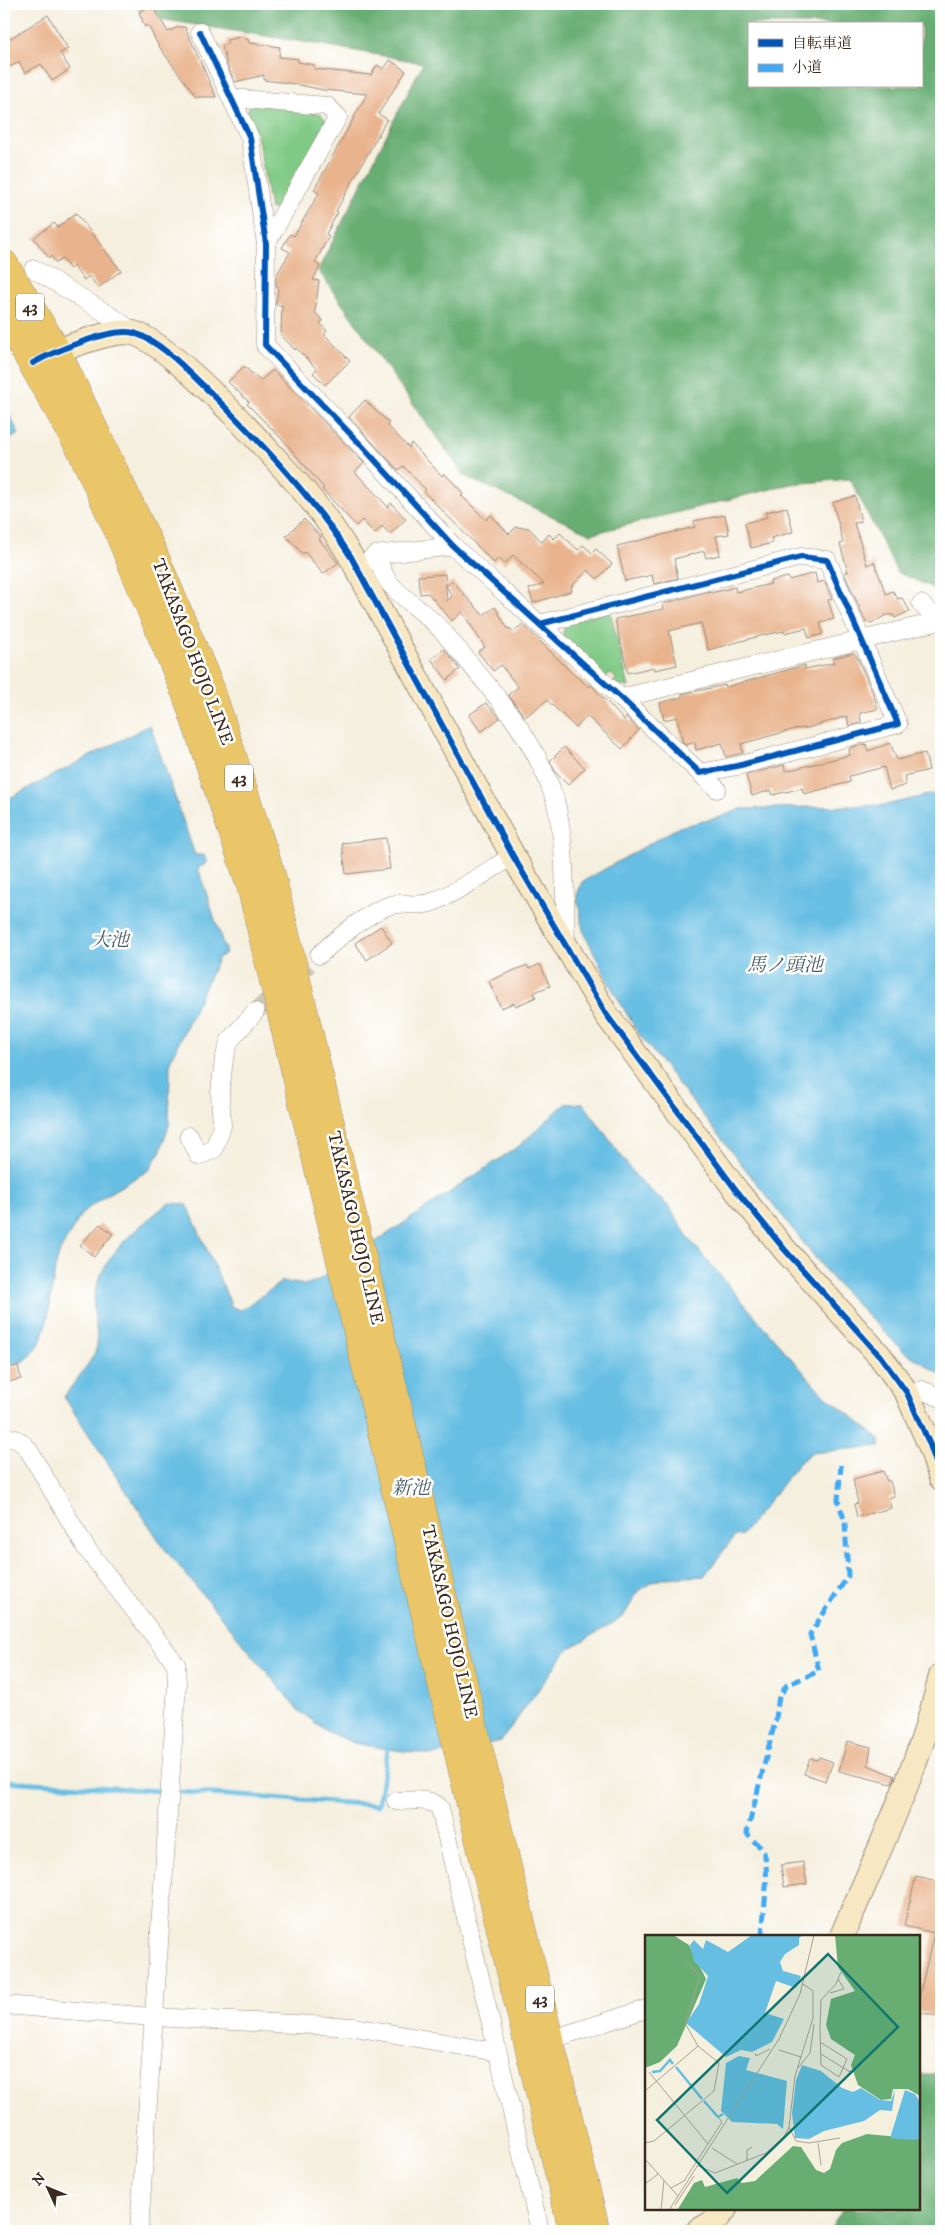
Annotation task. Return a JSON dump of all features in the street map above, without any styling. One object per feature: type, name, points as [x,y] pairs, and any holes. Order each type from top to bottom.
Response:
[{"type":"main road","name":"TAKASAGO HOJO LINE","points":[[4,264],[187,696],[251,886],[344,1229],[473,1771],[573,2231]]},
{"type":"main road","name":"TAKASAGO HOJO LINE","points":[[4,314],[45,357]]},
{"type":"main road","name":"TAKASAGO HOJO LINE","points":[[473,1771],[550,2040],[596,2231]]},
{"type":"street","points":[[200,32],[250,138],[266,244],[264,345],[362,446],[453,546],[621,698],[717,789]]},
{"type":"street","points":[[231,98],[327,106],[338,117],[266,244]]},
{"type":"street","points":[[34,270],[117,320],[134,333],[149,340],[184,368],[266,448],[326,518],[351,557],[513,856],[606,1014],[736,1190],[785,1250],[880,1356],[907,1393],[930,1445],[941,1478]]},
{"type":"street","points":[[45,357],[104,336],[125,332],[134,333]]},
{"type":"street","points":[[357,570],[376,555],[453,546]]},
{"type":"street","points":[[376,555],[390,584],[442,631],[502,702],[525,735],[542,765],[555,801],[562,836],[566,949]]},
{"type":"street","points":[[540,624],[801,557],[826,560],[898,724],[737,766],[700,773]]},
{"type":"street","points":[[621,698],[940,621],[921,604]]},
{"type":"street","points":[[319,955],[347,931],[389,905],[402,903],[418,906],[433,902],[513,856]]},
{"type":"street","points":[[189,1136],[199,1156],[214,1149],[222,1126],[220,1092],[224,1059],[230,1040],[254,1012]]},
{"type":"street","points":[[907,1393],[922,1390],[941,1398]]},
{"type":"street","points":[[4,1438],[11,1437],[21,1441],[28,1449],[86,1548],[176,1664],[177,1684],[152,2017],[139,2231]]},
{"type":"street","points":[[842,1935],[917,1757],[934,1708],[941,1676]]},
{"type":"street","points":[[396,1801],[430,1801],[440,1808],[496,2052],[540,2231]]},
{"type":"street","points":[[4,2005],[152,2017],[355,2027],[496,2052]]},
{"type":"street","points":[[550,2040],[645,2009]]},
{"type":"street","points":[[698,2231],[716,2222],[724,2210]]},
{"type":"green space","points":[[130,4],[941,4],[941,592],[897,572],[850,479],[791,484],[591,534],[464,476],[318,270],[423,63],[153,18]]},
{"type":"green space","points":[[250,104],[321,114],[327,122],[278,210],[270,208],[257,134],[247,113]]},
{"type":"green space","points":[[610,611],[629,687],[618,686],[613,683],[616,679],[610,673],[606,677],[562,635],[566,623]]},
{"type":"green space","points":[[920,2074],[941,2074],[941,2231],[830,2231],[841,2210],[920,2210]]},
{"type":"water","points":[[4,404],[19,434],[4,442]]},
{"type":"water","name":"大池","points":[[150,725],[195,855],[204,855],[207,863],[198,868],[226,953],[219,957],[170,1061],[169,1125],[161,1150],[149,1170],[106,1195],[82,1213],[60,1251],[55,1269],[47,1324],[39,1345],[25,1361],[4,1365],[4,801]]},
{"type":"water","name":"馬ノ頭池","points":[[941,792],[941,1375],[902,1350],[833,1280],[638,1033],[610,985],[583,930],[577,895],[582,882],[679,827],[720,817],[741,809],[886,805]]},
{"type":"water","name":"新池","points":[[583,1103],[637,1178],[669,1207],[689,1239],[776,1341],[821,1392],[880,1439],[880,1446],[810,1453],[798,1464],[742,1535],[735,1536],[704,1576],[664,1578],[650,1583],[638,1592],[623,1617],[567,1650],[501,1741],[434,1755],[354,1743],[328,1732],[298,1710],[164,1548],[64,1397],[96,1350],[94,1300],[97,1284],[103,1270],[121,1244],[144,1223],[169,1203],[187,1204],[232,1307],[241,1310],[283,1281],[304,1285],[317,1281],[519,1146],[565,1104]]},
{"type":"building","points":[[152,5],[168,32],[178,27],[185,27],[216,97],[196,97],[158,45],[148,25],[145,27],[139,12]]},
{"type":"building","points":[[48,15],[68,49],[60,53],[70,69],[52,81],[41,64],[25,73],[19,62],[4,70],[4,42]]},
{"type":"building","points":[[244,36],[245,39],[248,39],[249,43],[280,47],[279,57],[298,59],[298,62],[314,65],[314,69],[371,75],[377,65],[384,69],[390,60],[406,71],[378,114],[387,119],[336,211],[338,212],[326,234],[329,236],[315,263],[320,266],[313,280],[319,281],[315,312],[323,321],[320,323],[327,331],[324,334],[350,361],[325,385],[313,373],[317,369],[281,335],[282,305],[276,305],[278,286],[276,286],[276,276],[290,252],[282,248],[290,234],[294,236],[319,193],[314,190],[367,94],[323,90],[264,80],[264,75],[235,82],[227,65],[222,46],[227,44],[227,40]]},
{"type":"building","points":[[76,213],[121,271],[98,288],[89,276],[84,280],[73,266],[70,269],[62,259],[56,263],[51,256],[49,258],[34,238],[54,223],[58,227]]},
{"type":"building","points":[[244,366],[260,381],[273,370],[364,463],[355,472],[388,507],[391,503],[406,519],[390,534],[382,526],[375,534],[362,520],[356,526],[322,489],[324,488],[283,440],[228,382]]},
{"type":"building","points":[[365,400],[389,423],[387,425],[409,448],[411,443],[442,476],[444,473],[463,493],[461,495],[486,520],[491,515],[509,534],[516,527],[529,528],[542,542],[549,534],[554,539],[560,533],[578,550],[583,545],[592,553],[596,549],[612,564],[597,579],[588,570],[571,587],[572,591],[533,603],[529,589],[544,584],[513,555],[505,564],[498,558],[494,563],[424,492],[426,490],[403,466],[398,470],[349,417]]},
{"type":"building","points":[[855,496],[861,522],[854,523],[867,565],[874,562],[886,594],[893,591],[898,599],[902,598],[910,611],[895,618],[893,615],[887,615],[871,623],[866,622],[844,573],[848,572],[840,544],[843,543],[833,502]]},
{"type":"building","points":[[787,507],[793,532],[771,538],[773,543],[751,548],[745,523],[767,517],[766,512]]},
{"type":"building","points":[[725,515],[729,534],[716,536],[720,555],[706,558],[704,551],[674,559],[678,578],[654,584],[652,575],[625,581],[617,546],[695,527],[694,521]]},
{"type":"building","points":[[304,519],[321,537],[319,539],[338,563],[323,574],[305,552],[303,554],[286,536]]},
{"type":"building","points":[[815,573],[817,583],[824,581],[832,599],[828,600],[834,619],[820,623],[823,634],[809,638],[806,628],[784,633],[784,631],[708,650],[701,623],[669,631],[677,665],[655,670],[654,667],[628,673],[615,619],[664,609],[663,604],[710,591],[711,593],[735,587],[736,592],[771,584],[770,581],[788,577],[789,580]]},
{"type":"building","points":[[445,574],[447,601],[452,596],[446,586],[452,581],[483,615],[495,607],[508,629],[510,628],[513,632],[523,624],[571,672],[589,687],[591,685],[624,720],[626,717],[639,730],[622,749],[587,716],[576,728],[547,700],[525,717],[508,695],[518,687],[501,665],[493,671],[478,652],[485,647],[462,612],[452,621],[428,593],[420,594],[418,576]]},
{"type":"building","points":[[444,649],[460,669],[447,680],[431,659]]},
{"type":"building","points":[[854,653],[878,709],[860,713],[861,723],[849,726],[847,716],[808,728],[795,729],[741,744],[743,753],[726,757],[722,743],[696,750],[695,742],[686,745],[683,743],[677,717],[664,720],[660,703],[682,697],[682,694],[725,685],[726,687],[805,665],[805,669],[834,663],[833,658]]},
{"type":"building","points":[[486,703],[500,718],[481,732],[469,715]]},
{"type":"building","points":[[890,743],[897,760],[925,753],[929,770],[904,776],[906,785],[890,790],[884,767],[849,776],[850,782],[804,794],[802,788],[773,795],[771,790],[752,796],[746,775],[784,765],[786,771],[850,755],[849,749],[853,747],[866,744],[868,751]]},
{"type":"building","points":[[564,747],[585,768],[568,785],[556,773],[550,761]]},
{"type":"building","points":[[386,838],[390,869],[346,874],[342,843]]},
{"type":"building","points":[[381,926],[392,943],[367,960],[355,943]]},
{"type":"building","points":[[540,964],[550,986],[537,991],[534,994],[536,997],[516,1006],[514,1003],[501,1008],[489,981],[527,965],[529,969]]},
{"type":"building","points":[[100,1224],[113,1234],[94,1257],[80,1245]]},
{"type":"building","points":[[18,1366],[21,1379],[4,1383],[4,1369]]},
{"type":"building","points":[[883,1471],[887,1481],[890,1481],[894,1496],[889,1497],[891,1508],[857,1517],[854,1504],[858,1503],[853,1479]]},
{"type":"building","points":[[847,1741],[871,1747],[868,1765],[895,1776],[892,1784],[839,1771]]},
{"type":"building","points":[[819,1757],[833,1762],[826,1781],[804,1774],[810,1758],[817,1760]]},
{"type":"building","points":[[803,1862],[807,1884],[784,1887],[781,1865]]},
{"type":"building","points":[[916,1876],[941,1882],[941,2017],[920,2012],[920,1993],[934,1933],[904,1926]]},
{"type":"waterway","points":[[181,1792],[378,1805],[388,1749]]},
{"type":"waterway","points":[[4,1781],[161,1791]]},
{"type":"tunnel","points":[[255,1012],[319,955]]},
{"type":"marked path","points":[[762,1935],[766,1860],[763,1850],[747,1833],[776,1718],[779,1696],[787,1685],[819,1671],[810,1634],[848,1576],[845,1522],[838,1500],[841,1465]]},
{"type":"cycle path","points":[[200,32],[250,138],[266,244],[265,345],[362,446],[453,546],[621,698],[700,773],[737,766],[898,724],[827,560],[801,557],[540,624]]},
{"type":"cycle path","points":[[33,363],[68,347],[98,337],[124,332],[144,337],[165,350],[175,359],[286,471],[336,534],[351,557],[513,856],[606,1014],[736,1190],[785,1250],[880,1356],[907,1393],[930,1445],[941,1478]]}]
